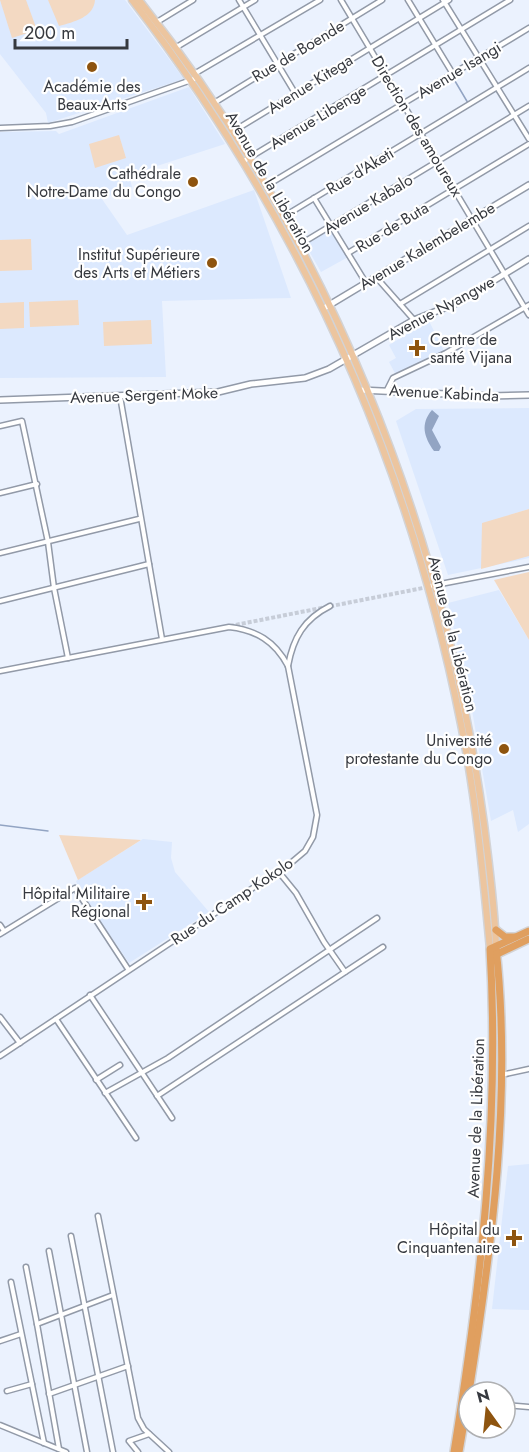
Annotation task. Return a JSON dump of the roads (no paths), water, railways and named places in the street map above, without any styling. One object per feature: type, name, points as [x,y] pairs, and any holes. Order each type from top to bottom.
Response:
[{"type":"highway","points":[[496,930],[505,937],[521,936]]},
{"type":"highway","points":[[494,952],[529,931]]},
{"type":"highway","points":[[498,967],[506,954],[529,939]]},
{"type":"highway","points":[[494,952],[517,946]]},
{"type":"highway","name":"Avenue de la Libération","points":[[471,1380],[493,1220],[500,1075],[498,967],[494,952]]},
{"type":"highway","name":"Avenue de la Libération","points":[[454,1452],[476,1309],[490,1169],[494,1051],[494,952]]},
{"type":"main road","name":"Avenue de la Libération","points":[[132,0],[214,103],[327,306]]},
{"type":"main road","name":"Avenue de la Libération","points":[[139,0],[175,48],[265,186],[299,245],[368,390],[413,513],[452,653],[475,763],[496,930],[494,952]]},
{"type":"main road","name":"Avenue Kalembelembe","points":[[327,306],[529,184]]},
{"type":"main road","name":"Avenue Nyangwe","points":[[351,357],[414,320],[450,306],[529,259]]},
{"type":"main road","name":"Avenue de la Libération","points":[[351,357],[360,390],[396,483],[443,638],[476,808],[494,952]]},
{"type":"main road","name":"Avenue Sergent Moke","points":[[0,400],[227,391],[251,384],[305,378],[351,357]]},
{"type":"main road","name":"Avenue Kabinda","points":[[360,390],[490,396],[529,395]]},
{"type":"street","points":[[157,22],[193,0]]},
{"type":"street","points":[[239,0],[295,93]]},
{"type":"street","points":[[175,48],[255,0]]},
{"type":"street","points":[[0,128],[50,126],[72,122],[193,77],[320,0]]},
{"type":"street","name":"Direction des amoureux","points":[[341,0],[505,274],[527,306],[529,315]]},
{"type":"street","name":"Rue de Boende","points":[[214,103],[382,0]]},
{"type":"street","points":[[408,0],[453,74]]},
{"type":"street","name":"Avenue Libenge","points":[[247,160],[510,0]]},
{"type":"street","points":[[446,1],[461,30],[529,139]]},
{"type":"street","name":"Avenue Kitega","points":[[232,132],[446,1]]},
{"type":"street","name":"Avenue Isangi","points":[[265,186],[529,28]]},
{"type":"street","name":"Rue d'Aketi","points":[[283,217],[529,68]]},
{"type":"street","name":"Avenue Kabalo","points":[[299,245],[529,106]]},
{"type":"street","name":"Rue de Buta","points":[[348,253],[529,144]]},
{"type":"street","points":[[314,198],[366,283]]},
{"type":"street","points":[[400,304],[529,226]]},
{"type":"street","points":[[376,277],[414,320]]},
{"type":"street","points":[[387,390],[393,378],[446,352],[527,306]]},
{"type":"street","points":[[120,396],[139,519],[162,639]]},
{"type":"street","points":[[0,426],[22,421],[37,484],[68,658]]},
{"type":"street","points":[[0,493],[37,484]]},
{"type":"street","points":[[0,552],[139,519]]},
{"type":"street","points":[[0,601],[148,564]]},
{"type":"street","points":[[433,586],[529,567]]},
{"type":"street","name":"Rue du Camp Kokolo","points":[[0,1056],[279,871],[305,851],[313,837],[317,820],[311,778],[288,666],[292,645],[302,627],[317,613],[330,606]]},
{"type":"street","name":"Rue du Camp Kokolo","points":[[0,671],[229,627],[241,628],[270,642],[288,666]]},
{"type":"street","points":[[279,871],[296,893],[345,972]]},
{"type":"street","points":[[0,925],[2,933],[75,888],[128,969]]},
{"type":"street","points":[[105,1093],[140,1071],[168,1058],[377,918]]},
{"type":"street","points":[[157,1096],[383,947]]},
{"type":"street","points":[[90,995],[172,1118]]},
{"type":"street","points":[[0,1017],[20,1043]]},
{"type":"street","points":[[56,1019],[136,1138]]},
{"type":"street","points":[[96,1080],[120,1065]]},
{"type":"street","points":[[500,1075],[529,1069]]},
{"type":"street","points":[[98,1216],[138,1419],[149,1434],[169,1452]]},
{"type":"street","points":[[71,1236],[100,1376],[112,1452]]},
{"type":"street","points":[[49,1251],[87,1452]]},
{"type":"street","points":[[26,1267],[59,1449]]},
{"type":"street","points":[[11,1282],[44,1443]]},
{"type":"street","points":[[37,1324],[113,1295]]},
{"type":"street","points":[[0,1341],[21,1334]]},
{"type":"street","points":[[49,1394],[128,1366]]},
{"type":"street","points":[[7,1391],[32,1384]]},
{"type":"street","points":[[0,1425],[66,1452]]},
{"type":"street","points":[[138,1452],[129,1441],[149,1434]]},
{"type":"waterway","points":[[452,76],[468,103]]},
{"type":"waterway","points":[[0,825],[48,831]]},
{"type":"tunnel","points":[[230,626],[428,587]]},
{"type":"place","name":"Académie des Beaux-Arts","points":[[92,67]]},
{"type":"place","name":"Cathédrale Notre-Dame du Congo","points":[[193,182]]},
{"type":"place","name":"Institut Supérieure des Arts et Métiers","points":[[212,263]]},
{"type":"place","name":"Centre de santé Vijana","points":[[417,348]]},
{"type":"place","name":"Université protestante du Congo","points":[[504,749]]},
{"type":"place","name":"Hôpital Militaire Régional","points":[[144,902]]},
{"type":"place","name":"Hôpital du Cinquantenaire","points":[[514,1238]]}]
